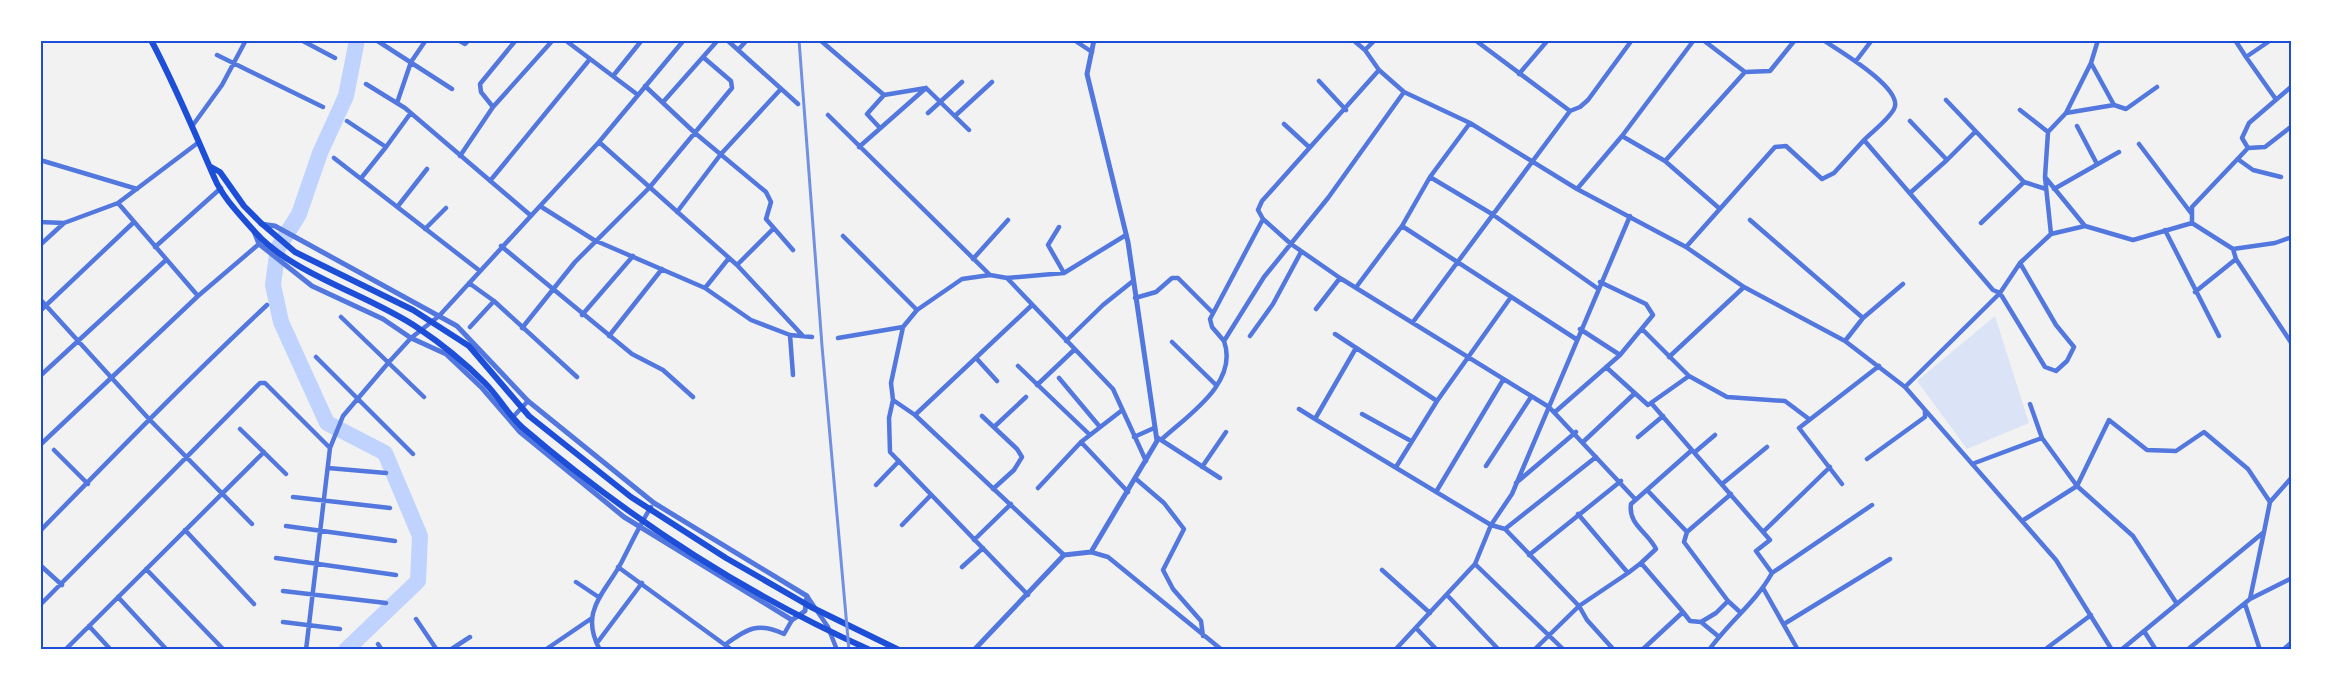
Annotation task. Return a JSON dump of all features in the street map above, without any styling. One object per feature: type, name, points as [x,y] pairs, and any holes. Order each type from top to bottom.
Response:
[{"type":"main road","points":[[151,40],[221,188],[261,243],[417,326],[455,355],[486,385],[520,426],[623,508],[719,569],[804,619],[870,650]]},
{"type":"main road","points":[[211,167],[220,172],[244,206],[261,224],[273,229],[296,252],[413,310],[469,346],[529,416],[631,497],[726,558],[811,608],[899,650]]},
{"type":"street","points":[[193,125],[234,63],[246,40]]},
{"type":"street","points":[[301,40],[335,58]]},
{"type":"street","points":[[376,40],[452,89]]},
{"type":"street","points":[[397,103],[411,62],[426,40]]},
{"type":"street","points":[[458,40],[465,44],[469,40]]},
{"type":"street","points":[[494,107],[481,92],[480,84],[516,40]]},
{"type":"street","points":[[460,156],[494,107],[553,40]]},
{"type":"street","points":[[566,40],[638,95]]},
{"type":"street","points":[[573,46],[577,40]]},
{"type":"street","points":[[613,76],[642,40]]},
{"type":"street","points":[[306,650],[330,448],[344,416],[411,338],[439,316],[529,214],[540,206],[599,142],[684,40]]},
{"type":"street","points":[[664,101],[718,40]]},
{"type":"street","points":[[727,40],[798,104]]},
{"type":"street","points":[[738,50],[747,40]]},
{"type":"street","points":[[820,40],[884,95]]},
{"type":"street","points":[[1074,40],[1092,52]]},
{"type":"street","points":[[1094,40],[1087,74],[1126,235],[1154,428],[1158,438],[1220,478]]},
{"type":"street","points":[[1353,40],[1365,50],[1379,70],[1404,92],[1470,123],[1577,189],[1686,247],[1744,287],[1845,341],[1879,366],[1905,387],[2056,560],[2112,650]]},
{"type":"street","points":[[1365,50],[1375,40]]},
{"type":"street","points":[[1475,40],[1570,111]]},
{"type":"street","points":[[1519,74],[1548,40]]},
{"type":"street","points":[[1413,322],[1456,261],[1570,111],[1580,107],[1588,100],[1632,40]]},
{"type":"street","points":[[1577,189],[1622,136],[1694,40]]},
{"type":"street","points":[[1703,40],[1745,72],[1770,71],[1795,40]]},
{"type":"street","points":[[1686,247],[1780,145],[1786,146],[1822,179],[1834,173],[1894,110],[1895,99],[1891,91],[1856,61],[1823,40]]},
{"type":"street","points":[[1856,61],[1872,40]]},
{"type":"street","points":[[2051,234],[2045,177],[2048,132],[2066,113],[2091,63],[2098,40]]},
{"type":"street","points":[[2235,40],[2275,98]]},
{"type":"street","points":[[2246,57],[2271,40]]},
{"type":"street","points":[[217,55],[323,107]]},
{"type":"street","points":[[522,328],[594,240],[649,188],[734,84],[703,57]]},
{"type":"street","points":[[490,181],[590,59]]},
{"type":"street","points":[[2091,63],[2114,105]]},
{"type":"street","points":[[1379,70],[1346,110],[1309,147],[1262,201],[1258,210],[1263,219],[1301,252],[1340,278],[1357,286],[1549,407],[1576,432],[1635,499]]},
{"type":"street","points":[[1665,161],[1745,72]]},
{"type":"street","points":[[1319,81],[1346,110]]},
{"type":"street","points":[[928,113],[962,82]]},
{"type":"street","points":[[956,116],[992,82]]},
{"type":"street","points":[[366,84],[397,103],[529,214]]},
{"type":"street","points":[[645,86],[664,101],[695,133],[770,196],[771,202],[766,214],[773,229],[793,250]]},
{"type":"street","points":[[2248,148],[2242,138],[2244,131],[2275,98],[2292,86]]},
{"type":"street","points":[[2066,113],[2114,105],[2126,109],[2157,87]]},
{"type":"street","points":[[880,128],[867,114],[884,95],[926,88]]},
{"type":"street","points":[[926,88],[969,130]]},
{"type":"street","points":[[859,147],[926,88]]},
{"type":"street","points":[[677,212],[721,154],[780,90]]},
{"type":"street","points":[[1224,341],[1264,276],[1328,198],[1404,92]]},
{"type":"street","points":[[1946,100],[2024,182],[2046,189]]},
{"type":"street","points":[[2020,110],[2048,132]]},
{"type":"street","points":[[362,177],[410,114]]},
{"type":"street","points":[[828,115],[990,275]]},
{"type":"street","points":[[347,121],[386,147]]},
{"type":"street","points":[[1910,121],[1947,160]]},
{"type":"street","points":[[1357,286],[1402,226],[1430,177],[1470,123]]},
{"type":"street","points":[[1284,124],[1309,147]]},
{"type":"street","points":[[2077,126],[2097,164]]},
{"type":"street","points":[[2192,223],[2192,207],[2248,148],[2265,147],[2292,126]]},
{"type":"street","points":[[1910,193],[1975,132]]},
{"type":"street","points":[[1622,136],[1665,161],[1720,209]]},
{"type":"street","points":[[1864,140],[1993,290],[2000,293],[2045,367],[2053,371],[2061,368],[2072,354],[2074,347],[2056,325],[2020,263]]},
{"type":"street","points":[[40,245],[64,223],[118,203],[199,142]]},
{"type":"street","points":[[599,142],[737,265],[803,336]]},
{"type":"street","points":[[2139,144],[2191,213]]},
{"type":"street","points":[[2054,189],[2119,152]]},
{"type":"street","points":[[334,158],[362,177],[480,271]]},
{"type":"street","points":[[40,160],[137,189]]},
{"type":"street","points":[[2239,160],[2253,170],[2280,177]]},
{"type":"street","points":[[398,206],[428,169]]},
{"type":"street","points":[[1430,177],[1492,214],[1597,288]]},
{"type":"street","points":[[2045,177],[2085,226]]},
{"type":"street","points":[[1981,223],[2024,182]]},
{"type":"street","points":[[155,247],[221,188]]},
{"type":"street","points":[[118,203],[198,296]]},
{"type":"street","points":[[540,206],[594,240],[705,288],[752,320],[790,334],[812,337]]},
{"type":"street","points":[[425,229],[446,208]]},
{"type":"street","points":[[1395,650],[1475,564],[1491,525],[1512,494],[1597,288],[1630,216]]},
{"type":"street","points":[[1091,552],[1136,479],[1158,438],[1208,398],[1226,372],[1228,351],[1224,341],[1212,327],[1210,319],[1263,219]]},
{"type":"street","points":[[973,259],[1008,220]]},
{"type":"street","points":[[1750,220],[1863,318]]},
{"type":"street","points":[[40,222],[64,223]]},
{"type":"street","points":[[40,311],[134,222]]},
{"type":"street","points":[[1905,387],[2000,293],[2020,263],[2051,234],[2085,226],[2133,240],[2192,223],[2234,249],[2275,243],[2292,237]]},
{"type":"street","points":[[1402,226],[1576,339]]},
{"type":"street","points":[[1059,227],[1048,245],[1064,273]]},
{"type":"street","points":[[273,229],[457,326],[528,401],[654,503],[807,596],[828,627],[837,650]]},
{"type":"street","points":[[737,265],[773,229]]},
{"type":"street","points":[[2165,230],[2218,336]]},
{"type":"street","points":[[1028,595],[890,452],[889,418],[894,400],[891,383],[903,327],[917,310],[962,279],[990,275],[1007,278],[1064,273],[1126,235]]},
{"type":"street","points":[[843,236],[917,310]]},
{"type":"street","points":[[40,445],[113,379],[198,296],[261,243],[312,286],[384,319],[411,338],[446,354],[482,388],[520,432],[573,478],[639,526],[792,620]]},
{"type":"street","points":[[501,246],[582,315],[632,354],[663,370],[693,397]]},
{"type":"street","points":[[2234,249],[2236,259],[2292,344]]},
{"type":"street","points":[[1250,336],[1272,304],[1301,252]]},
{"type":"street","points":[[582,315],[633,255]]},
{"type":"street","points":[[705,288],[729,258]]},
{"type":"street","points":[[2195,292],[2236,259]]},
{"type":"street","points":[[40,376],[166,260]]},
{"type":"street","points":[[609,336],[662,269]]},
{"type":"street","points":[[1007,278],[1113,389],[1146,461]]},
{"type":"street","points":[[1135,298],[1156,292],[1172,278],[1178,279],[1214,313]]},
{"type":"street","points":[[1316,309],[1340,278]]},
{"type":"street","points":[[1066,341],[1103,305],[1133,281]]},
{"type":"street","points":[[1555,412],[1620,355],[1643,330],[1653,315],[1646,304],[1600,282]]},
{"type":"street","points":[[469,283],[494,301],[577,377]]},
{"type":"street","points":[[1845,341],[1863,318],[1903,284]]},
{"type":"street","points":[[1669,357],[1744,287]]},
{"type":"street","points":[[1396,467],[1437,401],[1511,297]]},
{"type":"street","points":[[40,299],[149,419],[223,491],[252,524]]},
{"type":"street","points":[[470,327],[494,301]]},
{"type":"street","points":[[40,531],[204,363],[267,305]]},
{"type":"street","points":[[915,415],[1032,305]]},
{"type":"street","points":[[341,316],[424,396]]},
{"type":"street","points":[[838,338],[903,327]]},
{"type":"street","points":[[1580,329],[1620,355]]},
{"type":"street","points":[[1643,330],[1689,376],[1727,397],[1785,400],[1809,419]]},
{"type":"street","points":[[790,334],[793,375]]},
{"type":"street","points":[[1335,334],[1437,401]]},
{"type":"street","points":[[1172,342],[1216,385]]},
{"type":"street","points":[[1315,419],[1356,348]]},
{"type":"street","points":[[1037,385],[1074,350]]},
{"type":"street","points":[[316,357],[413,453]]},
{"type":"street","points":[[977,359],[998,381]]},
{"type":"street","points":[[1018,366],[1090,435]]},
{"type":"street","points":[[1842,484],[1799,428],[1879,366]]},
{"type":"street","points":[[1606,367],[1648,405],[1689,376]]},
{"type":"street","points":[[1059,378],[1100,427]]},
{"type":"street","points":[[1436,492],[1503,380]]},
{"type":"street","points":[[40,605],[263,382],[330,448]]},
{"type":"street","points":[[1583,442],[1634,394]]},
{"type":"street","points":[[994,427],[1026,397]]},
{"type":"street","points":[[1486,466],[1531,397]]},
{"type":"street","points":[[894,400],[915,415],[1064,555]]},
{"type":"street","points":[[510,420],[528,401]]},
{"type":"street","points":[[1652,404],[1770,540],[1756,551],[1772,573]]},
{"type":"street","points":[[2030,404],[2042,438],[2077,486],[2133,536],[2177,604]]},
{"type":"street","points":[[1299,409],[1491,525],[1504,529],[1579,606],[1614,650]]},
{"type":"street","points":[[1867,459],[1925,417],[1925,410]]},
{"type":"street","points":[[1038,488],[1081,442],[1122,411]]},
{"type":"street","points":[[1362,414],[1411,441]]},
{"type":"street","points":[[982,416],[1017,449],[1022,457],[1014,470],[993,489]]},
{"type":"street","points":[[1638,436],[1663,416]]},
{"type":"street","points":[[2022,521],[2077,486],[2109,420],[2147,450],[2176,451],[2204,432],[2248,469],[2270,502]]},
{"type":"street","points":[[1134,437],[1154,428]]},
{"type":"street","points":[[240,429],[286,474]]},
{"type":"street","points":[[1202,467],[1226,432]]},
{"type":"street","points":[[1515,484],[1576,432]]},
{"type":"street","points":[[1534,650],[1579,606],[1628,573],[1656,549],[1634,523],[1630,513],[1635,499],[1715,435]]},
{"type":"street","points":[[1971,464],[2042,438]]},
{"type":"street","points":[[1081,442],[1128,492]]},
{"type":"street","points":[[1722,484],[1767,447]]},
{"type":"street","points":[[54,450],[88,484]]},
{"type":"street","points":[[65,650],[264,452]]},
{"type":"street","points":[[1504,529],[1596,457]]},
{"type":"street","points":[[876,484],[899,461]]},
{"type":"street","points":[[1763,532],[1830,467]]},
{"type":"street","points":[[328,468],[387,473]]},
{"type":"street","points":[[2250,599],[2270,502],[2292,477]]},
{"type":"street","points":[[1136,479],[1164,503],[1184,529],[1163,570],[1173,589],[1201,621],[1203,636]]},
{"type":"street","points":[[1529,555],[1621,481]]},
{"type":"street","points":[[1647,490],[1686,532],[1686,544],[1728,601],[1740,612]]},
{"type":"street","points":[[1686,532],[1731,494]]},
{"type":"street","points":[[902,525],[930,496]]},
{"type":"street","points":[[293,497],[390,508]]},
{"type":"street","points":[[600,650],[596,643],[592,618],[597,596],[618,567],[654,503]]},
{"type":"street","points":[[974,540],[1011,504]]},
{"type":"street","points":[[1709,650],[1718,636],[1763,588],[1772,573],[1872,505]]},
{"type":"street","points":[[1578,514],[1628,573]]},
{"type":"street","points":[[286,526],[395,541]]},
{"type":"street","points":[[185,530],[254,604]]},
{"type":"street","points":[[2121,650],[2264,532]]},
{"type":"street","points":[[962,567],[983,548]]},
{"type":"street","points":[[974,650],[1064,555],[1091,552],[1108,557],[1221,649]]},
{"type":"street","points":[[276,558],[396,574]]},
{"type":"street","points":[[1784,624],[1890,559]]},
{"type":"street","points":[[1641,563],[1690,621],[1701,622],[1718,636]]},
{"type":"street","points":[[1475,564],[1564,650]]},
{"type":"street","points":[[40,565],[62,585]]},
{"type":"street","points":[[618,567],[732,650]]},
{"type":"street","points":[[146,569],[224,650]]},
{"type":"street","points":[[1382,570],[1430,613]]},
{"type":"street","points":[[2187,650],[2250,599],[2292,579]]},
{"type":"street","points":[[576,582],[597,596]]},
{"type":"street","points":[[596,643],[642,583]]},
{"type":"street","points":[[1763,588],[1798,650]]},
{"type":"street","points":[[284,591],[386,603]]},
{"type":"street","points":[[1447,595],[1499,650]]},
{"type":"street","points":[[726,644],[743,632],[761,626],[784,634],[792,620],[805,611],[807,596]]},
{"type":"street","points":[[118,597],[167,650]]},
{"type":"street","points":[[1701,622],[1716,613],[1728,601]]},
{"type":"street","points":[[2245,604],[2260,650]]},
{"type":"street","points":[[1642,650],[1683,612]]},
{"type":"street","points":[[2050,648],[2091,615]]},
{"type":"street","points":[[544,650],[592,618]]},
{"type":"street","points":[[416,619],[437,650]]},
{"type":"street","points":[[283,622],[340,629]]},
{"type":"street","points":[[89,626],[111,650]]},
{"type":"street","points":[[1416,628],[1437,650]]},
{"type":"street","points":[[2144,631],[2156,650]]},
{"type":"street","points":[[450,650],[470,637]]},
{"type":"street","points":[[2283,650],[2292,642]]},
{"type":"street","points":[[378,644],[382,650]]},
{"type":"shaded area","points":[[1995,316],[2029,423],[1967,449],[1917,381]]},
{"type":"waterway","points":[[346,650],[418,581],[420,536],[385,453],[327,423],[281,322],[273,285],[278,248],[299,214],[320,153],[346,96],[357,40]]},
{"type":"railway","points":[[799,40],[822,346],[849,650]]}]
